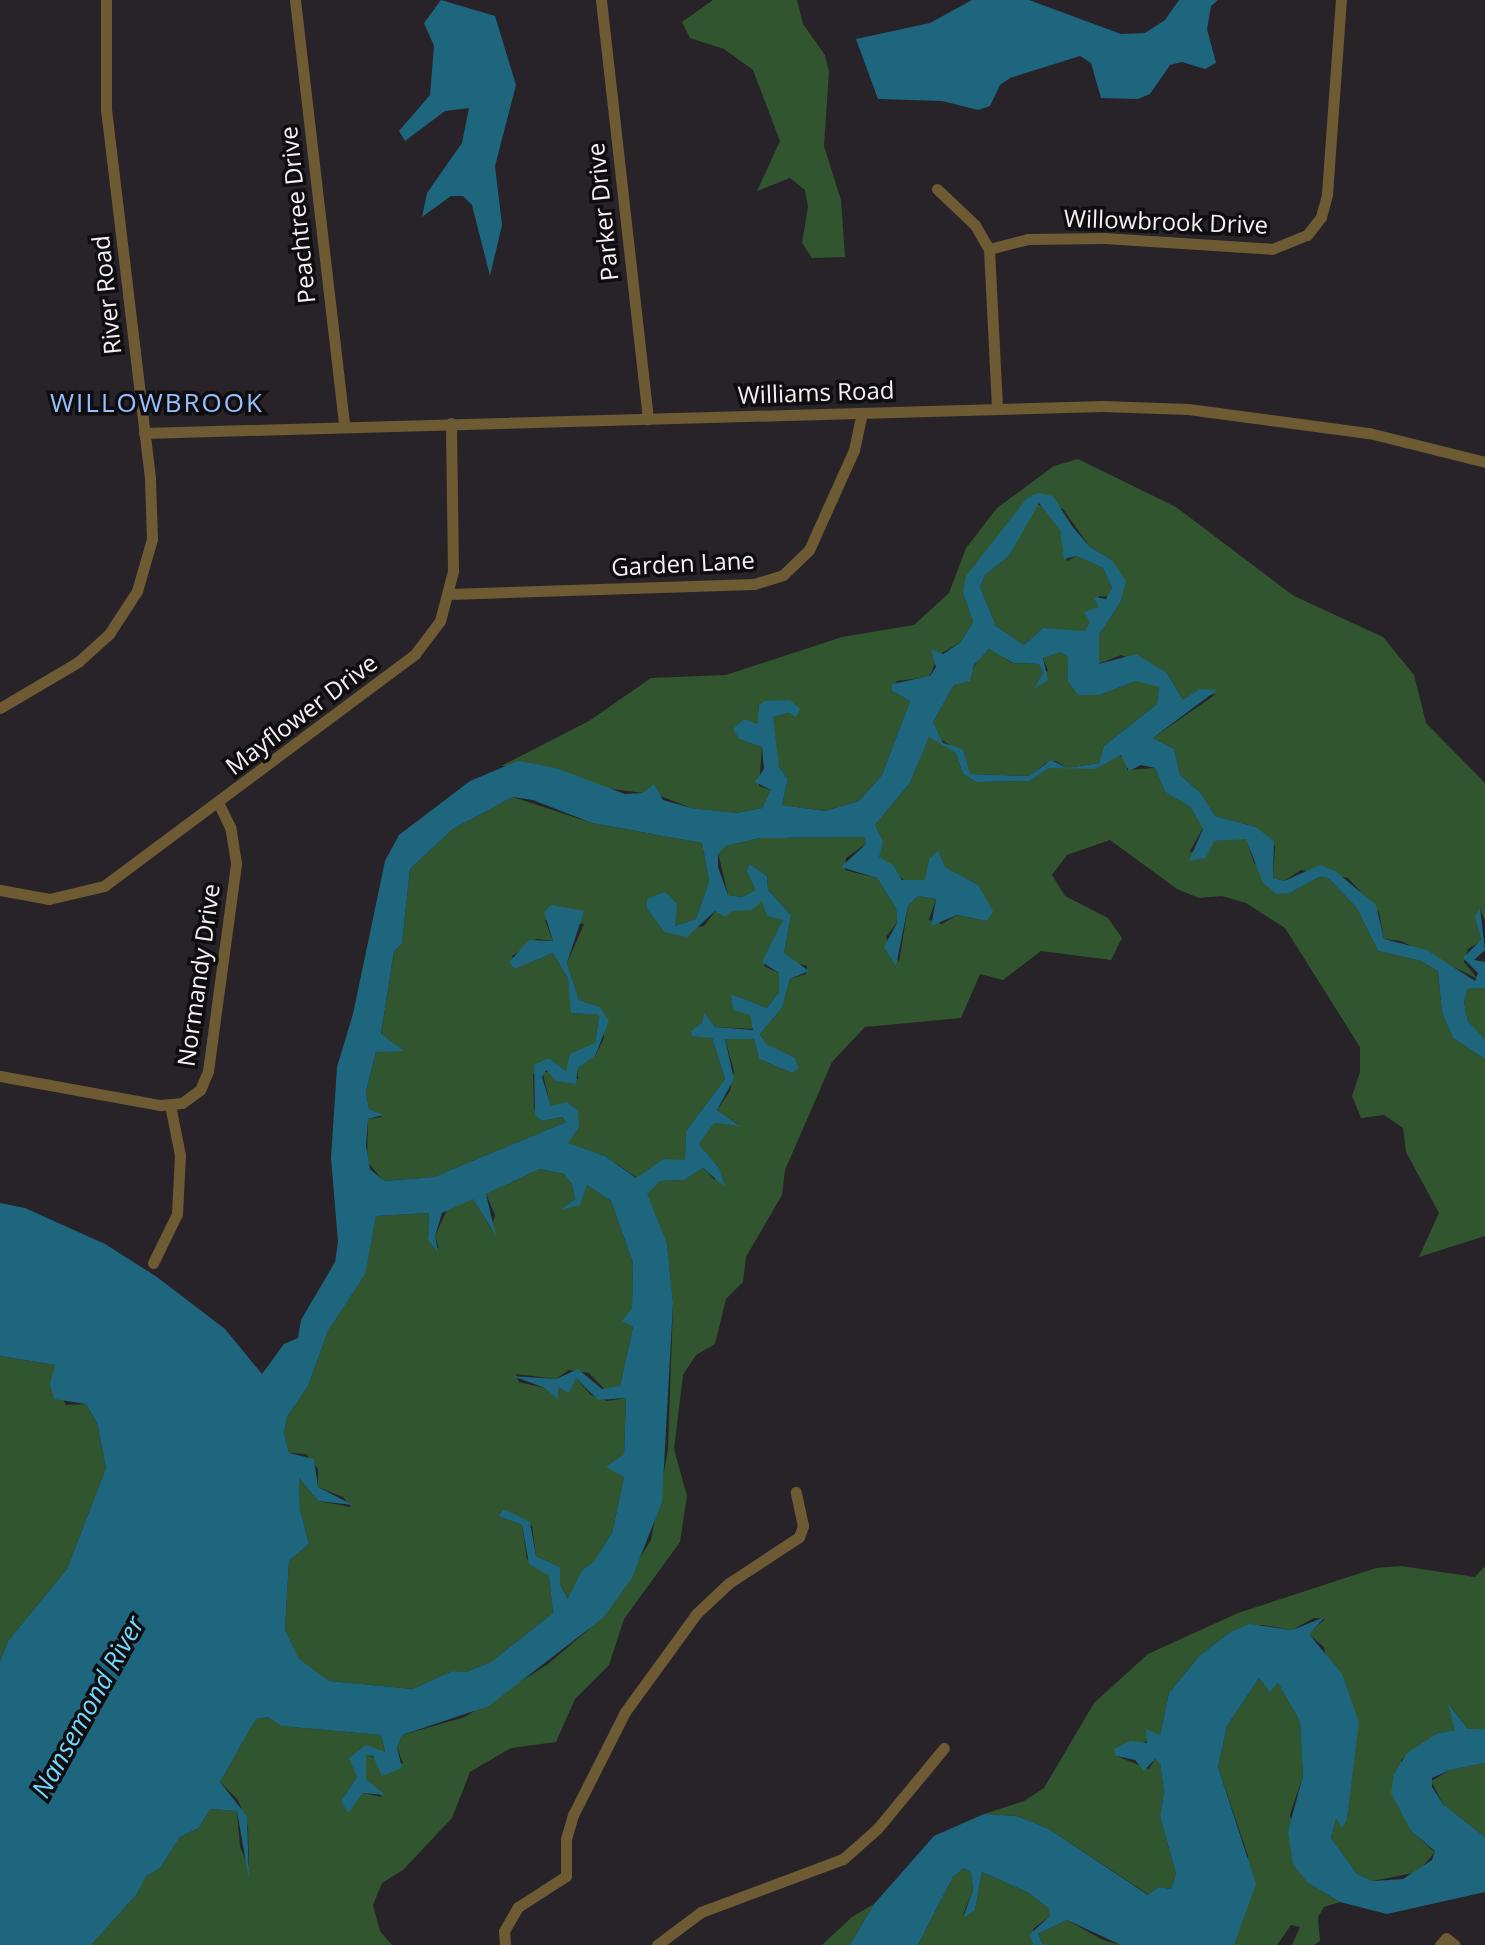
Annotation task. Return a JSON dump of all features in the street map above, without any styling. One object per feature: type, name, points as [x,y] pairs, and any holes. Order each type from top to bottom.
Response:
[{"type":"street","name":"River Road","points":[[0,708],[96,647],[137,591],[152,539],[144,433],[106,109],[106,0]]},
{"type":"street","name":"Peachtree Drive","points":[[295,0],[344,426]]},
{"type":"street","name":"Parker Drive","points":[[601,0],[648,419]]},
{"type":"street","name":"Willowbrook Drive","points":[[989,249],[1028,239],[1104,238],[1272,249],[1307,235],[1321,217],[1327,194],[1341,0]]},
{"type":"street","points":[[937,189],[975,225],[989,249],[997,408]]},
{"type":"street","name":"Williams Road","points":[[144,433],[997,408],[1188,409],[1369,433],[1485,462]]},
{"type":"street","name":"Garden Lane","points":[[449,594],[754,584],[783,575],[809,550],[854,450],[862,413]]},
{"type":"street","name":"Mayflower Drive","points":[[0,890],[49,899],[83,894],[119,876],[415,654],[440,621],[449,594],[454,553],[451,423]]},
{"type":"street","name":"Normandy Drive","points":[[170,1105],[192,1097],[208,1071],[236,863],[230,827],[219,804]]},
{"type":"street","points":[[0,1076],[170,1105],[180,1155],[177,1214],[153,1263]]},
{"type":"street","points":[[505,1945],[504,1931],[518,1907],[566,1876],[566,1839],[573,1815],[625,1712],[688,1625],[720,1590],[803,1532],[796,1492]]},
{"type":"street","points":[[657,1945],[701,1912],[798,1880],[843,1859],[877,1829],[944,1748]]},
{"type":"street","points":[[1440,1945],[1446,1938],[1455,1945]]},
{"type":"green space","points":[[713,0],[797,0],[803,24],[825,55],[829,72],[824,146],[841,200],[845,257],[812,258],[802,243],[808,207],[805,190],[790,178],[757,191],[780,141],[753,70],[724,49],[690,38],[682,22]]},
{"type":"green space","points":[[1078,459],[1176,507],[1294,596],[1383,637],[1414,675],[1426,723],[1485,783],[1485,921],[1480,909],[1476,916],[1481,941],[1468,949],[1464,962],[1478,979],[1401,941],[1384,939],[1379,912],[1348,878],[1301,870],[1284,881],[1273,878],[1275,846],[1256,827],[1215,816],[1201,793],[1180,775],[1174,749],[1153,738],[1216,694],[1183,700],[1167,673],[1121,655],[1099,664],[1099,635],[1120,603],[1112,560],[1090,547],[1063,509],[1027,498],[994,546],[975,564],[963,593],[973,622],[961,642],[940,654],[929,677],[897,681],[892,691],[910,701],[882,775],[859,801],[825,811],[782,805],[788,779],[779,767],[771,732],[773,717],[790,713],[790,700],[759,705],[757,724],[739,739],[762,747],[759,786],[771,790],[762,808],[737,813],[691,808],[658,795],[598,787],[556,768],[501,766],[589,721],[651,678],[726,675],[842,637],[914,625],[949,593],[966,548],[997,508],[1054,466]]},
{"type":"green space","points":[[1035,503],[1047,509],[1060,530],[1067,561],[1076,556],[1103,568],[1112,588],[1109,597],[1099,596],[1100,607],[1085,632],[1043,628],[1024,645],[996,626],[980,587],[985,575],[1009,556]]},
{"type":"green space","points":[[990,649],[1012,663],[1039,664],[1043,673],[1048,671],[1043,658],[1061,652],[1068,658],[1068,681],[1100,695],[1136,681],[1152,683],[1159,687],[1157,704],[1104,746],[1099,763],[1067,768],[1056,761],[1046,763],[1029,776],[970,774],[963,766],[965,755],[939,738],[933,722],[954,685],[969,676],[980,656]]},
{"type":"green space","points":[[929,736],[956,753],[963,774],[976,782],[1030,781],[1049,768],[1101,766],[1117,754],[1128,760],[1127,770],[1155,768],[1165,792],[1191,806],[1203,828],[1189,853],[1214,841],[1246,838],[1254,863],[1290,893],[1319,877],[1328,878],[1356,907],[1378,951],[1421,961],[1438,971],[1442,1013],[1453,1038],[1485,1059],[1485,1236],[1419,1257],[1439,1213],[1406,1152],[1403,1128],[1384,1115],[1361,1118],[1352,1096],[1360,1072],[1360,1047],[1285,928],[1246,903],[1222,896],[1199,898],[1177,889],[1110,840],[1067,855],[1052,875],[1065,896],[1108,918],[1122,938],[1111,960],[1041,951],[1003,980],[980,974],[961,1018],[865,1027],[832,1062],[785,1170],[782,1195],[746,1257],[743,1282],[726,1299],[715,1344],[696,1355],[683,1375],[674,1449],[687,1496],[680,1542],[624,1619],[609,1665],[575,1699],[556,1742],[511,1748],[470,1772],[452,1818],[403,1870],[382,1883],[373,1905],[380,1931],[392,1945],[91,1945],[137,1894],[145,1876],[160,1868],[180,1837],[199,1828],[210,1809],[237,1811],[240,1847],[249,1867],[248,1826],[238,1800],[220,1782],[256,1719],[268,1717],[281,1726],[381,1735],[385,1753],[366,1745],[354,1765],[357,1777],[341,1801],[348,1812],[363,1793],[382,1797],[366,1779],[366,1754],[393,1767],[403,1763],[397,1747],[402,1735],[465,1717],[548,1664],[602,1618],[651,1540],[668,1450],[673,1304],[667,1243],[646,1194],[660,1181],[684,1180],[703,1168],[715,1180],[719,1168],[698,1143],[714,1123],[739,1125],[717,1110],[730,1091],[734,1071],[725,1039],[754,1039],[759,1059],[792,1073],[794,1057],[765,1044],[760,1034],[782,1008],[790,979],[806,974],[807,966],[789,961],[784,953],[791,915],[768,890],[767,876],[750,864],[757,890],[742,897],[728,895],[718,853],[726,846],[760,838],[864,837],[866,844],[846,858],[845,870],[877,878],[896,908],[897,923],[886,937],[899,962],[908,906],[918,896],[936,899],[929,920],[942,924],[957,915],[987,921],[978,885],[929,859],[926,880],[906,882],[879,857],[875,825],[910,783]]},
{"type":"green space","points":[[513,797],[592,823],[702,843],[709,881],[696,919],[675,926],[672,923],[677,904],[647,909],[664,932],[704,926],[716,910],[752,910],[762,900],[783,920],[764,966],[779,973],[779,992],[767,1008],[731,994],[750,1015],[754,1029],[715,1027],[704,1014],[704,1033],[712,1038],[725,1079],[686,1131],[685,1161],[664,1160],[637,1178],[605,1156],[567,1143],[579,1127],[551,1107],[542,1071],[578,1079],[578,1068],[595,1056],[604,1038],[600,1007],[579,1000],[567,963],[584,924],[545,920],[553,941],[537,939],[512,956],[515,969],[553,953],[568,979],[573,1013],[599,1015],[595,1043],[566,1071],[549,1058],[533,1074],[534,1108],[542,1121],[562,1117],[566,1122],[434,1177],[383,1181],[367,1161],[368,1119],[382,1117],[369,1109],[366,1092],[376,1052],[384,1049],[381,1035],[394,951],[402,944],[410,869],[453,829]]},
{"type":"green space","points":[[1485,988],[1484,1041],[1468,1021],[1464,1002],[1466,989]]},
{"type":"green space","points":[[540,1169],[564,1174],[572,1184],[575,1199],[563,1208],[582,1199],[582,1186],[587,1185],[611,1201],[633,1263],[632,1308],[623,1321],[633,1327],[620,1386],[606,1391],[589,1373],[569,1370],[556,1379],[516,1374],[519,1382],[545,1388],[557,1399],[557,1387],[576,1378],[591,1395],[607,1401],[626,1398],[624,1454],[607,1467],[624,1477],[612,1533],[593,1564],[582,1570],[569,1600],[560,1584],[560,1567],[536,1556],[532,1526],[504,1509],[498,1516],[522,1525],[527,1559],[549,1576],[553,1613],[491,1662],[466,1672],[452,1671],[413,1689],[329,1681],[299,1660],[285,1630],[289,1561],[309,1544],[300,1509],[299,1478],[318,1501],[351,1507],[343,1497],[318,1487],[318,1469],[306,1454],[289,1453],[284,1434],[287,1417],[308,1386],[328,1331],[364,1274],[376,1216],[429,1213],[428,1240],[439,1249],[435,1236],[448,1208],[473,1198],[491,1229],[495,1215],[486,1194]]},
{"type":"green space","points":[[0,1356],[55,1365],[58,1371],[52,1379],[66,1405],[86,1404],[97,1423],[106,1468],[67,1569],[8,1641],[0,1661]]},
{"type":"green space","points":[[1401,1566],[1475,1577],[1485,1566],[1485,1729],[1468,1729],[1450,1705],[1456,1730],[1438,1733],[1401,1760],[1411,1831],[1435,1852],[1418,1872],[1373,1881],[1357,1874],[1331,1838],[1336,1817],[1347,1819],[1350,1787],[1324,1647],[1308,1634],[1325,1619],[1314,1618],[1292,1630],[1262,1625],[1229,1633],[1199,1656],[1169,1693],[1160,1735],[1116,1756],[1149,1769],[1155,1759],[1160,1762],[1164,1792],[1160,1816],[1176,1874],[1171,1889],[1159,1887],[1149,1895],[1049,1829],[1017,1816],[984,1814],[1024,1801],[1044,1788],[1094,1703],[1148,1654],[1238,1613],[1376,1568]]},
{"type":"green space","points":[[1259,1678],[1270,1691],[1278,1683],[1300,1722],[1303,1776],[1290,1815],[1308,1883],[1340,1902],[1324,1907],[1318,1917],[1320,1941],[1314,1945],[1292,1945],[1300,1927],[1291,1925],[1277,1945],[1234,1945],[1248,1856],[1218,1767],[1227,1726]]},
{"type":"green space","points":[[1485,1763],[1485,1837],[1443,1804],[1431,1781],[1450,1770]]},
{"type":"green space","points":[[964,1868],[971,1873],[973,1890],[963,1915],[975,1910],[982,1872],[1029,1893],[1049,1909],[1050,1916],[1033,1929],[1034,1945],[918,1945],[953,1877]]},
{"type":"green space","points":[[874,1904],[850,1945],[822,1945],[852,1917]]},
{"type":"green space","points":[[1067,1920],[1103,1940],[1121,1945],[1043,1945],[1038,1934]]},
{"type":"water","points":[[441,0],[495,16],[516,85],[495,166],[502,225],[490,276],[472,205],[463,196],[451,196],[422,217],[427,193],[462,143],[469,108],[445,111],[405,141],[399,131],[430,95],[434,46],[424,23]]},
{"type":"water","points":[[972,0],[1029,0],[1121,34],[1145,33],[1165,20],[1179,0],[1218,0],[1211,6],[1207,29],[1216,63],[1205,69],[1182,62],[1170,65],[1150,94],[1138,99],[1101,98],[1091,63],[1080,56],[1010,78],[1000,85],[990,106],[978,110],[942,101],[878,99],[856,39],[930,23]]},
{"type":"water","name":"Nansemond River","points":[[1038,493],[1053,496],[1090,547],[1112,560],[1126,581],[1120,603],[1099,635],[1099,664],[1136,654],[1167,673],[1183,700],[1200,689],[1217,690],[1153,738],[1174,749],[1180,775],[1201,793],[1215,816],[1256,827],[1274,841],[1273,878],[1284,881],[1320,865],[1335,871],[1376,905],[1384,939],[1427,950],[1475,981],[1478,973],[1463,958],[1481,940],[1475,916],[1480,908],[1485,950],[1474,960],[1485,962],[1485,988],[1467,989],[1464,1002],[1468,1021],[1485,1040],[1485,1059],[1453,1038],[1442,1013],[1438,971],[1421,961],[1378,951],[1356,907],[1328,878],[1319,877],[1290,893],[1277,894],[1263,883],[1246,839],[1214,841],[1206,858],[1189,861],[1203,829],[1191,807],[1165,792],[1155,768],[1141,765],[1129,771],[1121,755],[1095,769],[1049,768],[1030,781],[976,782],[963,774],[956,753],[929,737],[910,783],[875,825],[883,842],[879,857],[893,865],[902,880],[925,880],[929,859],[938,851],[945,867],[978,885],[993,911],[987,921],[957,915],[931,926],[936,899],[918,896],[908,906],[896,966],[884,947],[897,923],[896,908],[877,878],[841,867],[866,844],[864,837],[760,838],[726,846],[718,854],[718,867],[728,895],[742,897],[756,890],[747,871],[750,864],[767,876],[768,890],[791,915],[784,953],[809,971],[790,979],[782,1008],[760,1034],[766,1044],[794,1057],[799,1068],[792,1073],[759,1059],[754,1039],[725,1039],[734,1079],[717,1110],[740,1126],[714,1123],[699,1144],[719,1168],[725,1187],[703,1168],[684,1180],[660,1181],[647,1194],[667,1243],[673,1303],[662,1502],[632,1578],[603,1618],[489,1706],[402,1735],[397,1747],[402,1768],[382,1776],[373,1756],[366,1755],[366,1779],[385,1795],[363,1793],[348,1813],[341,1801],[357,1777],[349,1758],[366,1745],[385,1752],[381,1735],[281,1726],[268,1717],[256,1719],[220,1782],[247,1816],[249,1880],[237,1811],[210,1809],[199,1828],[180,1837],[160,1868],[146,1876],[137,1894],[91,1945],[0,1945],[0,1661],[8,1641],[67,1569],[106,1468],[97,1423],[86,1404],[54,1399],[50,1384],[55,1365],[0,1356],[0,1203],[25,1208],[105,1244],[157,1277],[225,1329],[262,1374],[284,1344],[298,1338],[301,1320],[335,1262],[338,1242],[331,1158],[337,1067],[353,1014],[385,861],[399,835],[470,781],[518,761],[556,768],[625,794],[643,793],[654,784],[663,800],[691,808],[737,813],[762,808],[771,790],[755,782],[764,769],[762,747],[739,739],[733,729],[744,719],[757,724],[759,705],[765,701],[790,700],[800,709],[796,717],[789,713],[773,717],[779,767],[788,779],[782,805],[825,811],[859,801],[882,775],[910,701],[892,691],[892,684],[930,676],[936,667],[931,649],[943,654],[961,642],[973,622],[963,593],[966,576],[1027,498]],"holes":[[[1039,503],[1060,530],[1064,559],[1076,556],[1103,568],[1112,588],[1106,599],[1093,597],[1099,607],[1084,612],[1090,622],[1085,631],[1043,628],[1024,645],[996,626],[980,587],[985,575],[1009,556]],[[989,649],[1013,663],[1039,664],[1043,673],[1034,689],[1048,680],[1043,658],[1061,652],[1068,658],[1068,681],[1078,695],[1100,695],[1136,681],[1159,687],[1157,704],[1104,746],[1099,763],[1067,768],[1051,760],[1029,776],[970,774],[963,749],[943,743],[933,722],[954,685],[970,681],[974,665]],[[513,797],[533,800],[592,823],[702,843],[709,881],[696,919],[675,926],[677,904],[665,892],[647,899],[647,909],[664,932],[687,937],[715,911],[725,917],[731,911],[752,910],[762,901],[767,916],[783,920],[762,962],[779,973],[779,992],[767,1008],[731,994],[733,1010],[750,1015],[753,1030],[715,1027],[704,1013],[702,1023],[691,1031],[692,1036],[712,1038],[725,1079],[686,1131],[685,1160],[664,1159],[636,1178],[605,1156],[568,1143],[579,1127],[578,1111],[567,1102],[551,1106],[542,1077],[546,1070],[556,1081],[576,1084],[578,1068],[595,1056],[609,1021],[600,1007],[579,1000],[567,963],[584,911],[551,905],[544,912],[553,941],[529,940],[509,962],[515,969],[553,953],[568,979],[571,1013],[599,1015],[595,1043],[570,1054],[566,1071],[549,1058],[534,1065],[535,1115],[542,1121],[562,1117],[566,1122],[434,1177],[384,1181],[370,1169],[366,1146],[368,1119],[383,1115],[369,1109],[366,1092],[376,1052],[404,1051],[381,1034],[394,951],[402,944],[410,869],[453,829]],[[540,1169],[564,1174],[572,1184],[575,1199],[560,1210],[580,1205],[587,1185],[611,1201],[633,1263],[632,1308],[622,1321],[633,1327],[620,1386],[602,1389],[578,1369],[556,1379],[513,1376],[545,1388],[558,1400],[558,1387],[569,1393],[576,1378],[598,1400],[626,1398],[624,1454],[606,1467],[624,1477],[612,1533],[593,1563],[582,1570],[568,1599],[560,1584],[560,1567],[536,1556],[530,1522],[504,1509],[498,1516],[522,1525],[529,1564],[549,1576],[553,1613],[491,1662],[466,1672],[452,1671],[413,1689],[329,1681],[299,1659],[285,1630],[289,1561],[309,1544],[300,1509],[299,1478],[318,1501],[353,1505],[318,1487],[314,1459],[289,1453],[284,1434],[287,1417],[308,1386],[328,1331],[365,1274],[376,1216],[429,1213],[428,1240],[438,1252],[435,1236],[442,1213],[473,1199],[496,1236],[486,1194]]]},
{"type":"water","points":[[1325,1617],[1309,1634],[1342,1674],[1359,1722],[1347,1819],[1342,1828],[1336,1818],[1331,1838],[1357,1874],[1373,1881],[1403,1879],[1432,1860],[1435,1851],[1411,1831],[1391,1793],[1394,1774],[1407,1753],[1438,1733],[1455,1730],[1448,1703],[1468,1729],[1485,1729],[1485,1763],[1450,1770],[1432,1778],[1432,1787],[1443,1804],[1485,1837],[1485,1892],[1387,1914],[1340,1902],[1308,1883],[1293,1864],[1288,1831],[1303,1776],[1300,1722],[1278,1683],[1270,1692],[1259,1678],[1227,1726],[1218,1767],[1256,1884],[1234,1945],[1121,1945],[1067,1920],[1038,1934],[1043,1945],[1034,1945],[1029,1935],[1050,1916],[1049,1909],[1029,1893],[982,1872],[975,1910],[963,1918],[973,1890],[971,1873],[964,1868],[953,1877],[918,1945],[850,1945],[874,1904],[934,1836],[984,1814],[1017,1816],[1049,1829],[1148,1895],[1159,1887],[1171,1889],[1176,1874],[1160,1816],[1164,1792],[1160,1763],[1155,1759],[1144,1771],[1135,1760],[1116,1756],[1114,1749],[1130,1741],[1147,1743],[1146,1729],[1160,1735],[1169,1693],[1199,1656],[1229,1633],[1249,1624],[1292,1630]]},
{"type":"district","name":"WILLOWBROOK","points":[[157,403]]}]
